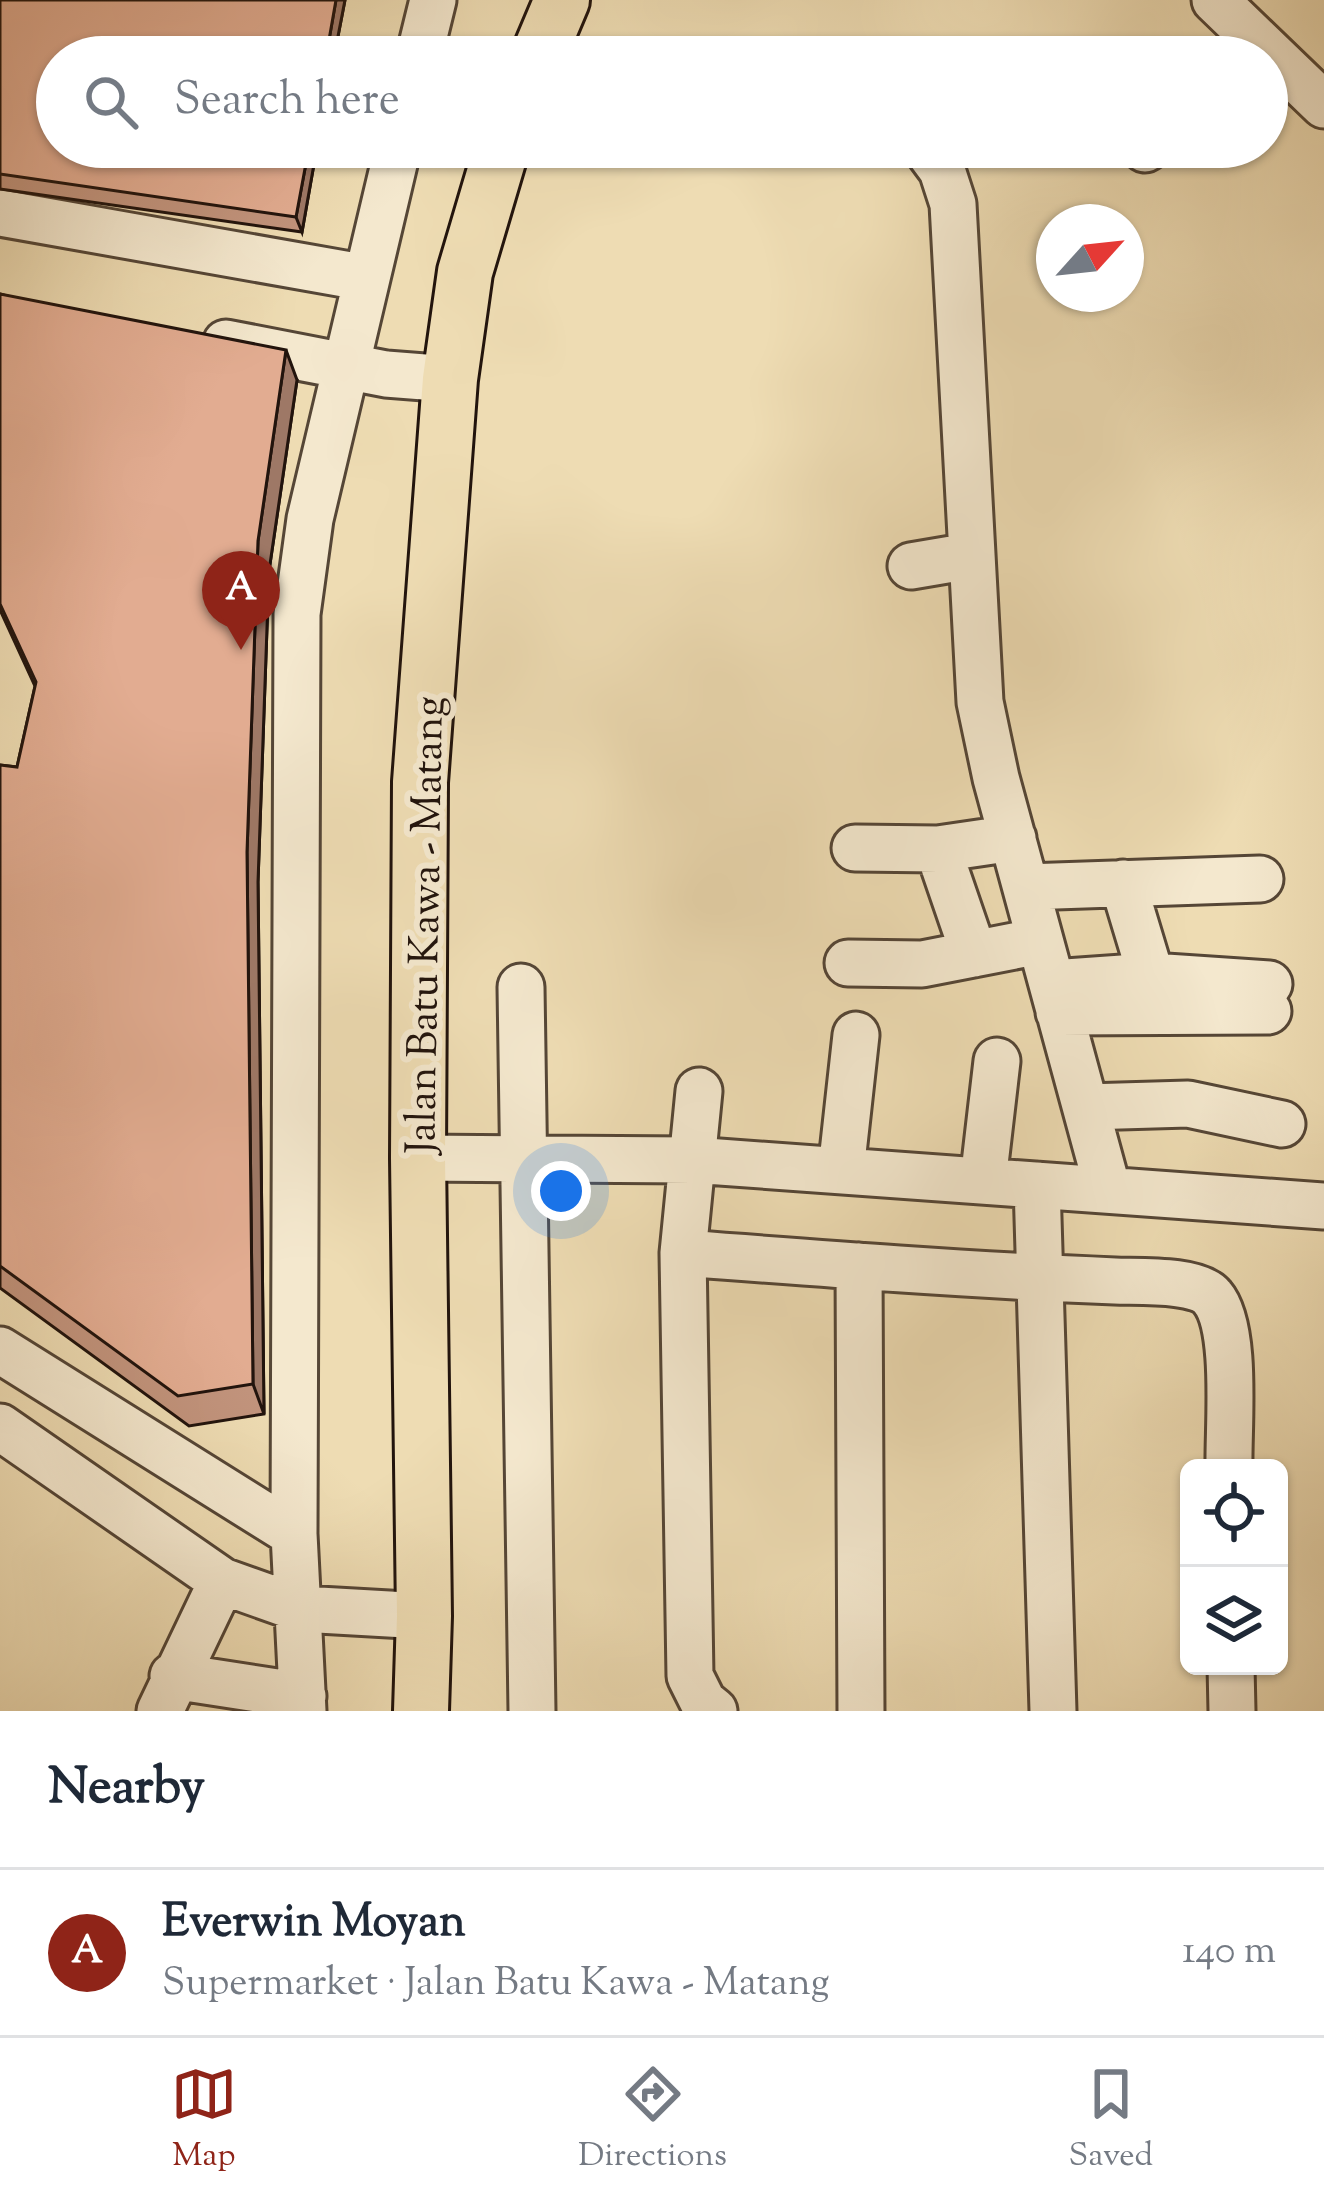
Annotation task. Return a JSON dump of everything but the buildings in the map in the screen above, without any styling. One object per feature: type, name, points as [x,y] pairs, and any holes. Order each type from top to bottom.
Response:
[{"type":"main road","points":[[553,36],[562,0]]},
{"type":"main road","name":"Jalan Batu Kawa - Matang","points":[[421,1711],[420,782],[450,379],[465,272],[496,168]]},
{"type":"street","points":[[424,36],[433,0]]},
{"type":"street","points":[[1215,0],[1245,36]]},
{"type":"street","points":[[1288,76],[1324,105]]},
{"type":"street","points":[[222,1581],[166,1694],[303,1704],[294,1534],[297,614],[310,519],[393,168]]},
{"type":"street","points":[[941,168],[953,204],[980,702],[1108,1190]]},
{"type":"street","points":[[0,213],[367,278]]},
{"type":"street","points":[[194,337],[450,379]]},
{"type":"street","points":[[910,566],[970,556]]},
{"type":"street","points":[[855,848],[938,849],[1013,838]]},
{"type":"street","points":[[938,849],[974,954]]},
{"type":"street","points":[[1026,887],[1260,879]]},
{"type":"street","points":[[1123,883],[1151,976]]},
{"type":"street","points":[[848,963],[922,964],[974,954],[1050,979],[1268,998],[1151,976],[1050,979]]},
{"type":"street","points":[[521,987],[532,1711]]},
{"type":"street","points":[[841,1171],[856,1035]]},
{"type":"street","points":[[983,1181],[997,1061]]},
{"type":"street","points":[[699,1091],[683,1252],[690,1676],[703,1702],[714,1711]]},
{"type":"street","points":[[1085,1107],[1188,1104],[1282,1124]]},
{"type":"street","points":[[418,1158],[692,1160],[1324,1206]]},
{"type":"street","points":[[1037,1185],[1053,1711]]},
{"type":"street","points":[[683,1252],[1168,1283],[1207,1290],[1226,1324],[1229,1459]]},
{"type":"street","points":[[859,1266],[861,1711]]},
{"type":"street","points":[[0,1350],[294,1534]]},
{"type":"street","points":[[0,1427],[222,1581],[301,1609],[424,1616]]},
{"type":"street","points":[[1231,1675],[1232,1711]]},
{"type":"place","name":"Everwin Moyan","points":[[241,650]]}]
